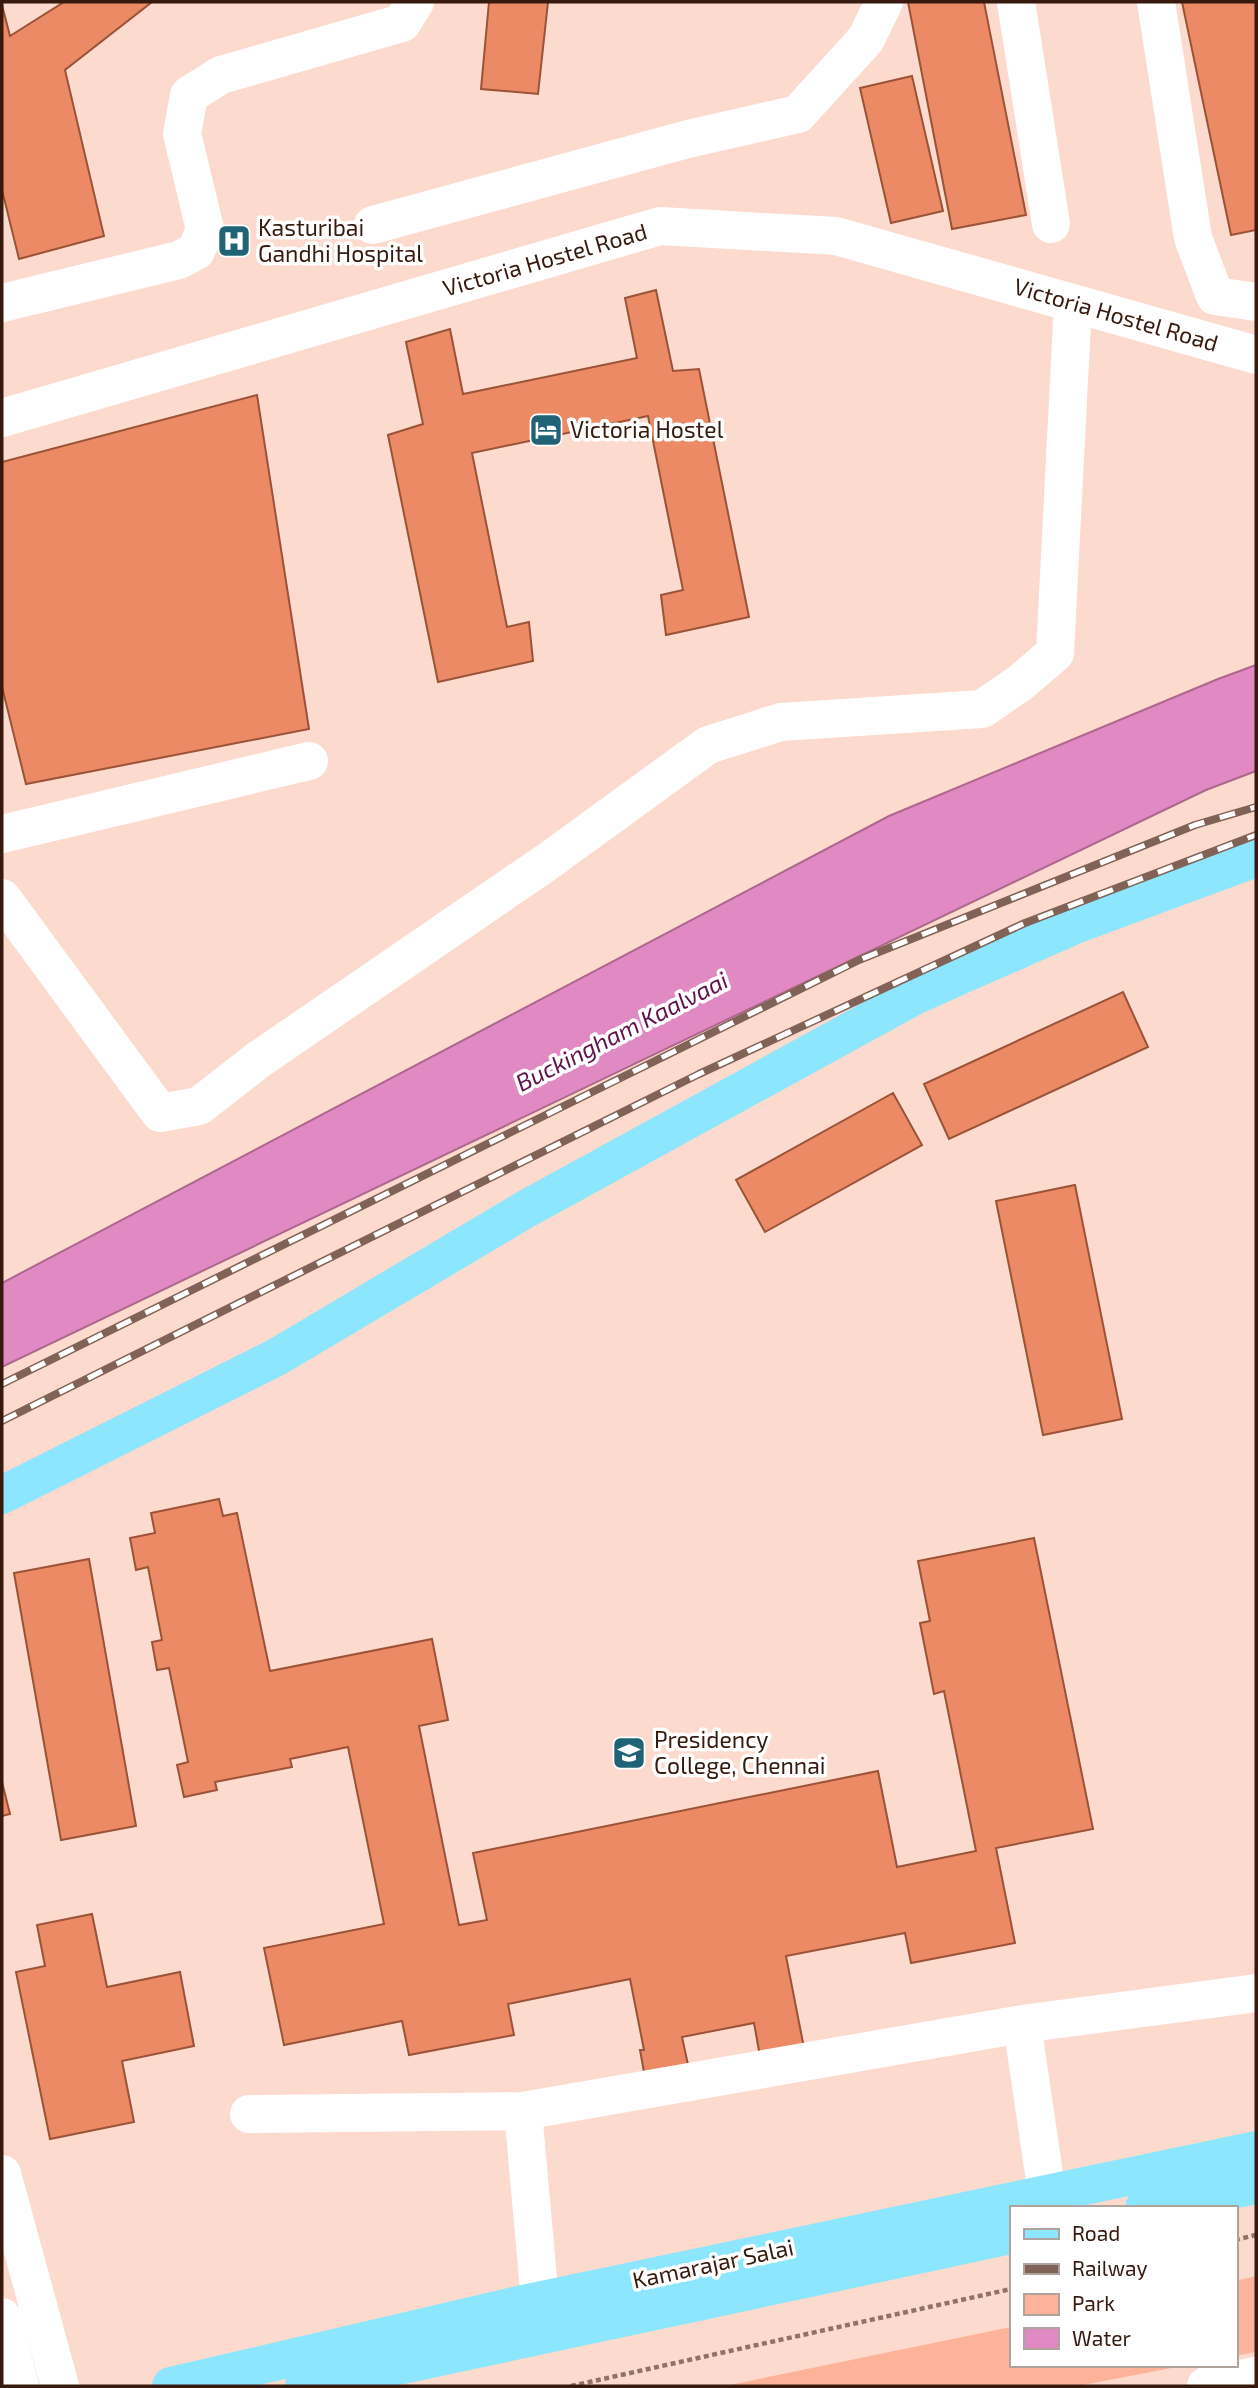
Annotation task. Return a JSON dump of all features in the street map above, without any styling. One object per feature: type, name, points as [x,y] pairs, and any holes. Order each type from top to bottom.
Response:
[{"type":"main road","points":[[2,1495],[275,1358],[526,1209],[916,995],[1075,925],[1256,858]]},
{"type":"main road","name":"Kamarajar Salai","points":[[171,2386],[540,2301],[1256,2150]]},
{"type":"main road","points":[[1154,2206],[1256,2185]]},
{"type":"main road","name":"Kamarajar Salai","points":[[304,2386],[1010,2235]]},
{"type":"street","points":[[2,303],[179,260],[196,251],[205,229],[182,134],[189,96],[221,75],[402,23],[415,2]]},
{"type":"street","points":[[373,225],[688,139],[798,114],[866,39],[884,2]]},
{"type":"street","points":[[1016,2],[1051,224]]},
{"type":"street","points":[[1156,2],[1194,238],[1215,296],[1256,302]]},
{"type":"street","name":"Victoria Hostel Road","points":[[2,418],[660,226],[836,236],[1256,355]]},
{"type":"street","points":[[2,898],[160,1113],[199,1106],[258,1060],[547,862],[708,745],[781,722],[982,709],[1020,683],[1055,653],[1073,303]]},
{"type":"street","points":[[2,834],[309,761]]},
{"type":"street","points":[[249,2114],[523,2111],[1022,2024],[1256,1993]]},
{"type":"street","points":[[1022,2024],[1047,2194]]},
{"type":"street","points":[[523,2111],[540,2301]]},
{"type":"street","points":[[2,2174],[60,2386]]},
{"type":"street","points":[[2,2317],[20,2386]]},
{"type":"street","points":[[1206,2386],[1256,2376]]},
{"type":"path","points":[[1237,2239],[1256,2235]]},
{"type":"path","points":[[571,2386],[1010,2289]]},
{"type":"green space","points":[[1256,2276],[1256,2352],[1237,2356],[1237,2281]]},
{"type":"green space","points":[[1010,2327],[1010,2367],[1177,2367],[1078,2386],[725,2386]]},
{"type":"water","name":"Buckingham Kaalvaai","points":[[1256,665],[1256,771],[1206,790],[2,1367],[2,1283],[889,816]]},
{"type":"building","points":[[64,2],[152,2],[65,70],[104,236],[19,259],[2,190],[2,5],[10,36]]},
{"type":"building","points":[[489,2],[548,2],[538,94],[481,89]]},
{"type":"building","points":[[908,2],[984,2],[1026,215],[952,229]]},
{"type":"building","points":[[1182,2],[1256,2],[1256,230],[1231,235]]},
{"type":"building","points":[[912,76],[943,211],[891,223],[860,88]]},
{"type":"building","points":[[656,290],[673,371],[699,369],[749,617],[666,635],[661,595],[683,590],[648,416],[472,453],[507,627],[529,622],[533,661],[438,682],[388,435],[423,424],[406,342],[450,329],[463,394],[637,358],[625,298]]},
{"type":"building","points":[[257,395],[309,729],[26,784],[2,687],[2,462]]},
{"type":"building","points":[[1123,992],[1148,1047],[949,1139],[924,1084]]},
{"type":"building","points":[[893,1093],[922,1145],[765,1232],[736,1180]]},
{"type":"building","points":[[1075,1185],[1122,1419],[1043,1435],[996,1201]]},
{"type":"building","points":[[219,1499],[223,1516],[237,1513],[270,1671],[432,1639],[448,1720],[419,1726],[459,1925],[487,1920],[473,1853],[878,1771],[897,1867],[976,1851],[944,1691],[934,1694],[920,1623],[930,1621],[918,1561],[1034,1538],[1093,1829],[996,1848],[1015,1943],[911,1963],[905,1933],[786,1956],[805,2053],[761,2062],[754,2023],[682,2037],[690,2074],[646,2083],[640,2050],[644,2050],[630,1979],[508,2004],[514,2035],[409,2055],[402,2021],[284,2045],[264,1948],[384,1924],[348,1747],[290,1759],[292,1767],[215,1782],[217,1790],[184,1797],[177,1765],[188,1762],[169,1668],[157,1670],[152,1642],[162,1640],[148,1567],[136,1570],[130,1538],[155,1533],[151,1513]]},
{"type":"building","points":[[89,1559],[136,1826],[61,1840],[14,1573]]},
{"type":"building","points":[[2,1782],[10,1814],[2,1816]]},
{"type":"building","points":[[92,1914],[107,1987],[180,1972],[194,2046],[122,2061],[134,2122],[50,2139],[16,1972],[45,1966],[37,1925]]},
{"type":"railway","points":[[2,1384],[859,960],[1195,825],[1256,807]]},
{"type":"railway","points":[[2,1421],[699,1074],[1025,923],[1256,835]]},
{"type":"place","name":"Kasturibai Gandhi Hospital","points":[[234,241]]},
{"type":"place","name":"Victoria Hostel","points":[[546,430]]},
{"type":"place","name":"Presidency College, Chennai","points":[[629,1753]]}]
